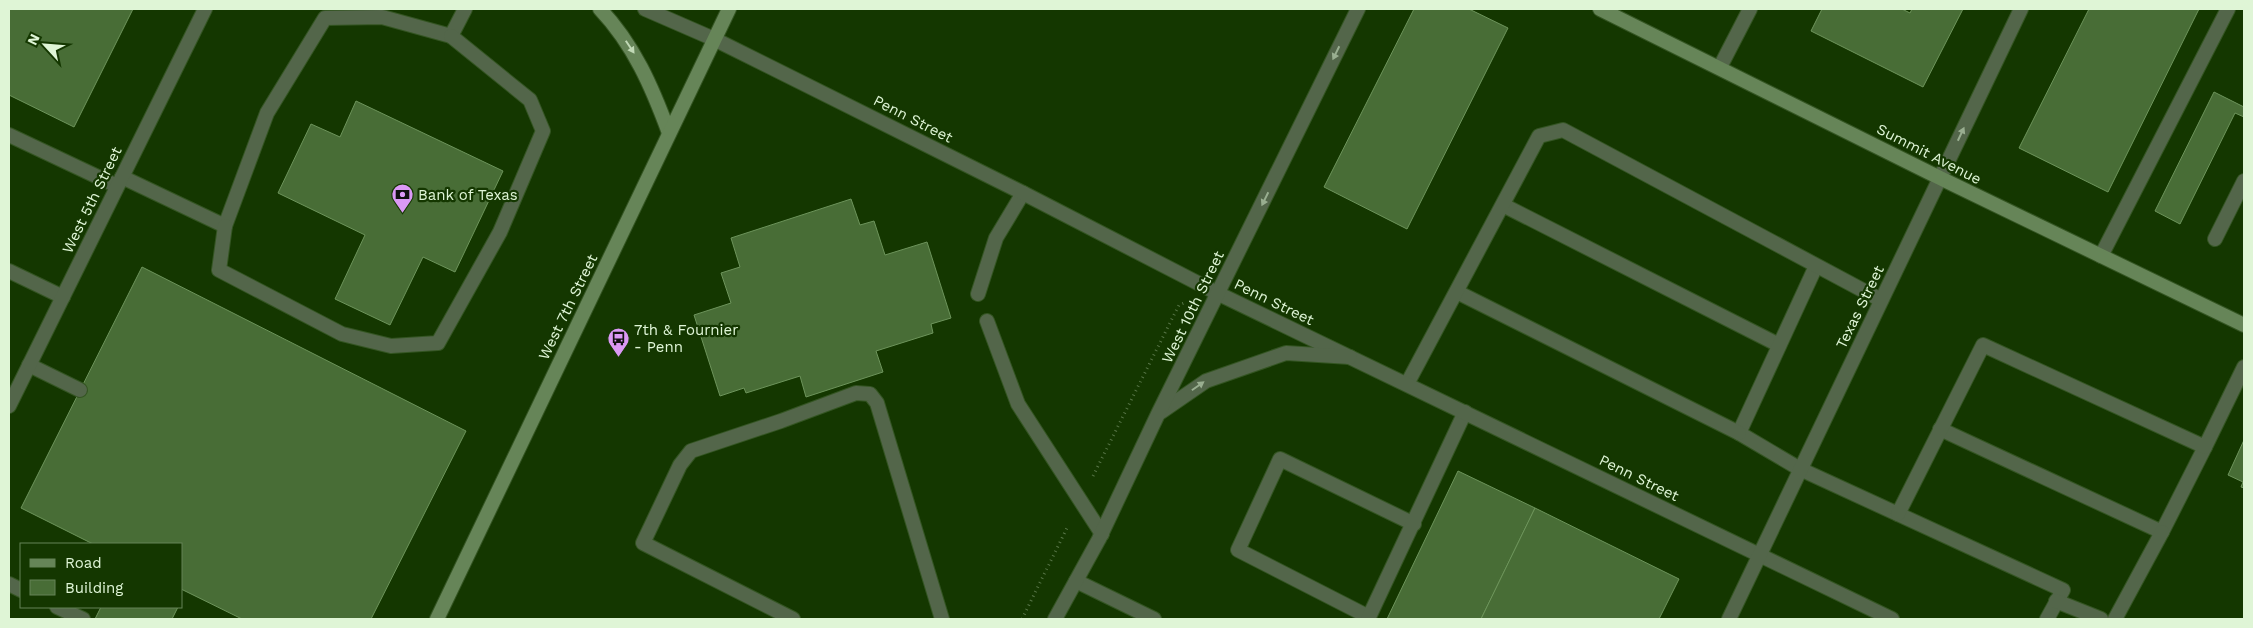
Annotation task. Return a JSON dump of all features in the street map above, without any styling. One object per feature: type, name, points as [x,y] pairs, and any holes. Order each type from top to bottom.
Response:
[{"type":"main road","points":[[600,9],[614,24],[635,54],[655,95],[669,133]]},
{"type":"main road","name":"West 7th Street","points":[[437,619],[729,9]]},
{"type":"main road","name":"Summit Avenue","points":[[1600,9],[1940,178],[2244,325]]},
{"type":"street","name":"West 5th Street","points":[[9,406],[205,9]]},
{"type":"street","points":[[452,36],[465,9]]},
{"type":"street","name":"Penn Street","points":[[644,9],[714,39],[1023,193],[1219,294],[1892,619]]},
{"type":"street","name":"West 10th Street","points":[[1055,619],[1102,534],[1158,414],[1219,294],[1358,9]]},
{"type":"street","points":[[1720,67],[1750,9]]},
{"type":"street","name":"Texas Street","points":[[1728,619],[2021,9]]},
{"type":"street","points":[[2101,256],[2228,9]]},
{"type":"street","points":[[382,17],[452,36],[530,100],[543,131],[500,232],[438,343],[391,346],[342,334],[220,270],[225,226],[267,113],[325,18],[382,17]]},
{"type":"street","points":[[1407,384],[1540,136],[1563,130],[1881,300]]},
{"type":"street","points":[[9,135],[225,226]]},
{"type":"street","points":[[2215,239],[2244,181]]},
{"type":"street","points":[[978,294],[996,238],[1023,193]]},
{"type":"street","points":[[1503,205],[1779,345]]},
{"type":"street","points":[[1739,433],[1816,266]]},
{"type":"street","points":[[9,271],[63,297]]},
{"type":"street","points":[[1457,292],[1739,433],[1800,469],[2063,590],[2047,619]]},
{"type":"street","points":[[986,321],[1018,404],[1102,534]]},
{"type":"street","points":[[1898,514],[1983,345],[2205,447]]},
{"type":"street","points":[[1158,414],[1206,381],[1286,353],[1350,356]]},
{"type":"street","points":[[29,366],[80,390]]},
{"type":"street","points":[[2116,619],[2162,532],[2244,367]]},
{"type":"street","points":[[793,619],[643,543],[680,465],[691,451],[781,421],[856,393],[870,394],[877,403],[942,619]]},
{"type":"street","points":[[1414,524],[1280,459],[1238,550],[1368,618],[1414,524],[1465,412]]},
{"type":"street","points":[[1940,429],[2162,532]]},
{"type":"street","points":[[1076,581],[1154,619]]},
{"type":"street","points":[[2056,601],[2100,619]]},
{"type":"street","points":[[59,608],[83,619]]},
{"type":"path","points":[[1022,619],[1179,305],[1219,294]]},
{"type":"building","points":[[9,9],[133,9],[74,127],[9,95]]},
{"type":"building","points":[[1414,9],[1469,9],[1508,28],[1407,229],[1324,187]]},
{"type":"building","points":[[1822,9],[1902,9],[1910,13],[1912,9],[1963,9],[1923,87],[1811,31]]},
{"type":"building","points":[[2089,9],[2199,9],[2108,192],[2019,148]]},
{"type":"building","points":[[2214,92],[2244,107],[2244,117],[2235,113],[2180,224],[2155,211]]},
{"type":"building","name":"Bank of Texas","points":[[356,101],[503,171],[455,272],[423,257],[390,325],[335,299],[365,235],[278,193],[311,124],[340,137]]},
{"type":"building","points":[[851,199],[860,225],[874,221],[885,255],[927,242],[951,318],[931,324],[933,333],[876,351],[883,372],[806,397],[800,376],[746,393],[744,388],[720,396],[694,315],[731,303],[721,273],[740,267],[731,238]]},
{"type":"building","points":[[142,267],[466,431],[371,619],[242,619],[182,589],[182,543],[91,543],[21,508]]},
{"type":"building","points":[[2244,440],[2244,488],[2241,487],[2243,482],[2228,475]]},
{"type":"building","points":[[1458,471],[1535,508],[1481,619],[1387,619]]},
{"type":"building","points":[[1535,508],[1679,579],[1659,619],[1481,619]]},
{"type":"building","points":[[100,608],[178,608],[172,619],[95,619]]},
{"type":"place","name":"Bank of Texas","points":[[402,214]]},
{"type":"place","name":"7th & Fournier - Penn","points":[[618,358]]}]
